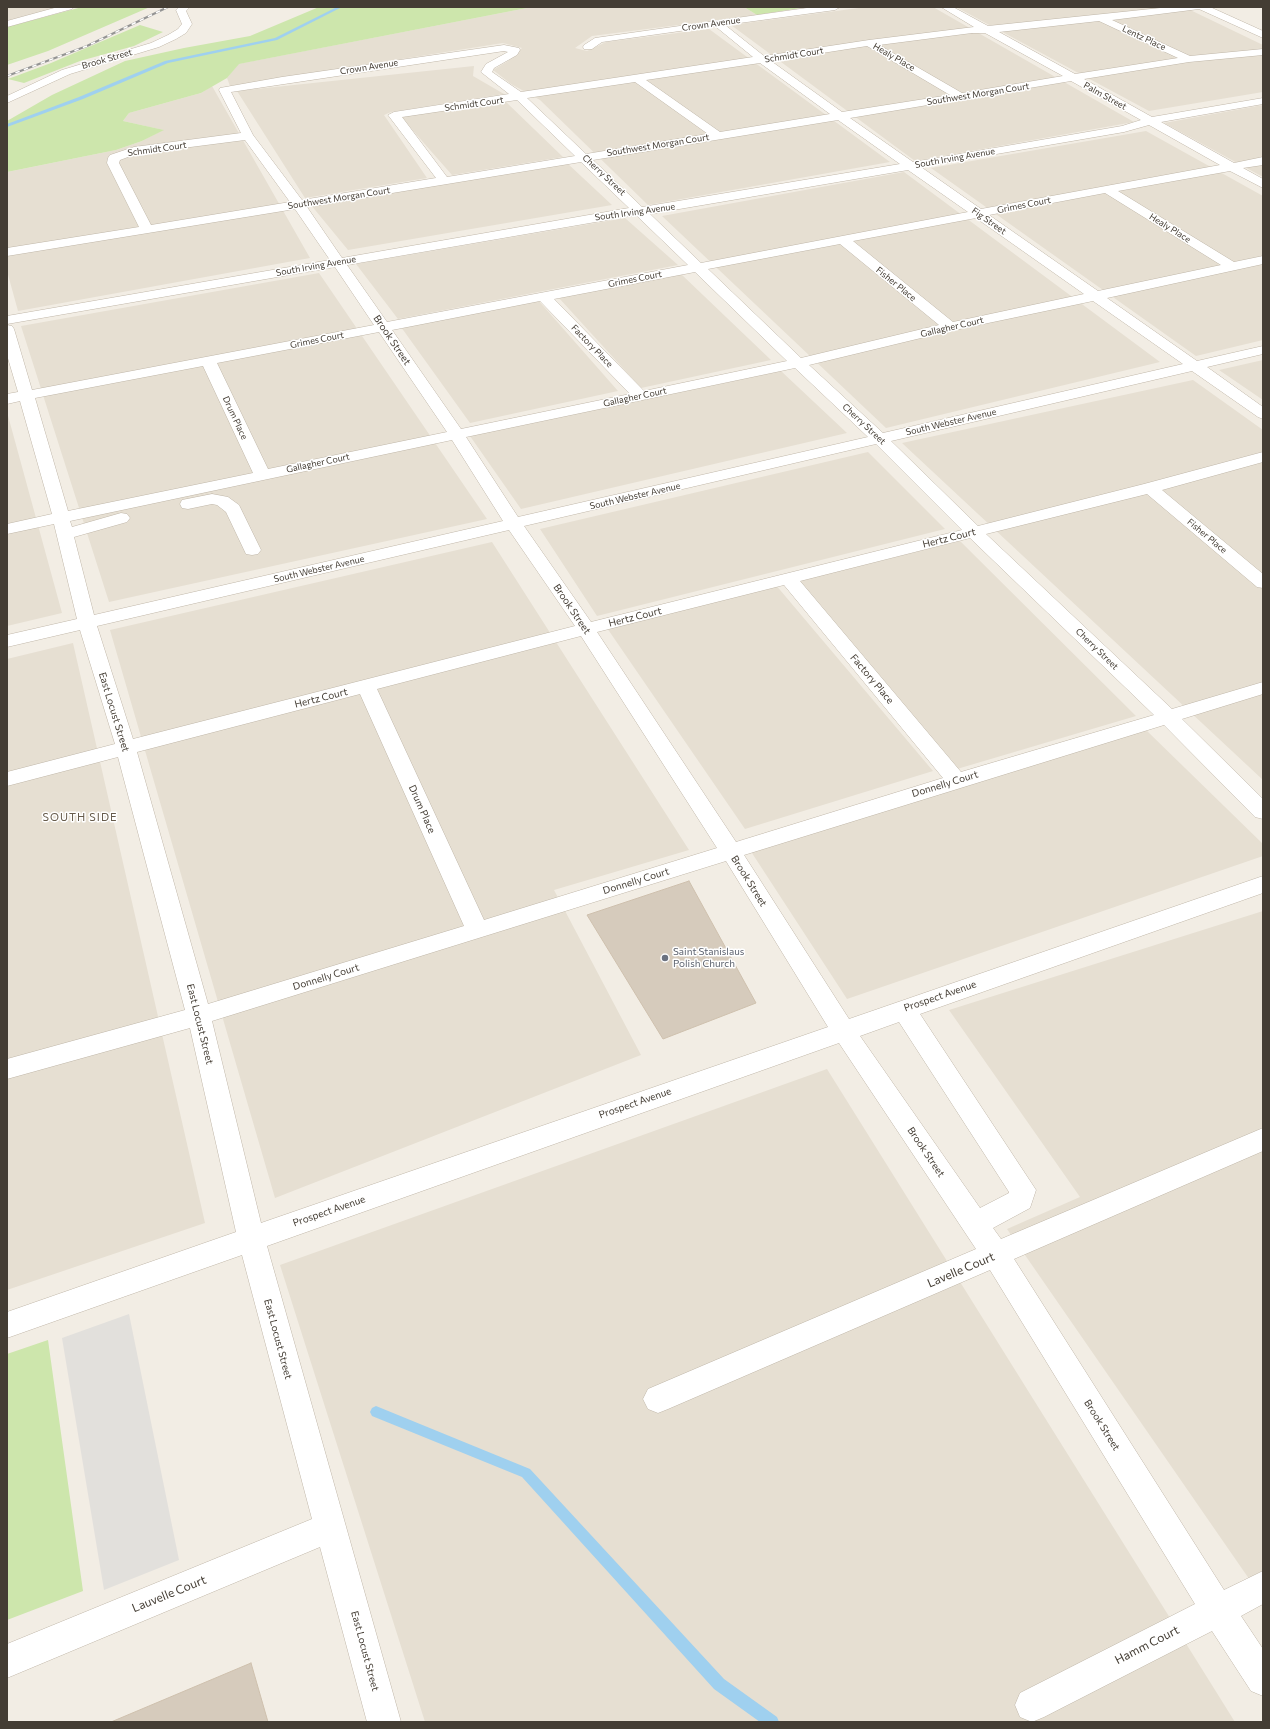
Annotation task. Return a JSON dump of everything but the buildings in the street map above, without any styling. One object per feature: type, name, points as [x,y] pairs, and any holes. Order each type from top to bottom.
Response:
[{"type":"street","points":[[7,24],[70,7]]},
{"type":"street","name":"Brook Street","points":[[7,100],[71,70],[155,45],[172,38],[182,31],[187,24],[181,10],[185,7]]},
{"type":"street","name":"Crown Avenue","points":[[588,47],[599,40],[609,38],[835,7]]},
{"type":"street","name":"Palm Street","points":[[946,7],[1263,184]]},
{"type":"street","name":"Schmidt Court","points":[[444,180],[394,115],[869,43],[985,29],[1004,29],[1098,17],[1196,7]]},
{"type":"street","points":[[1206,9],[1231,8]]},
{"type":"street","points":[[1206,9],[1263,35]]},
{"type":"street","name":"Lentz Place","points":[[1098,17],[1189,59]]},
{"type":"street","name":"Fig Street","points":[[718,24],[762,60],[907,165],[1263,414]]},
{"type":"street","name":"Healy Place","points":[[869,43],[960,96]]},
{"type":"street","name":"Crown Avenue","points":[[224,90],[416,60],[514,48]]},
{"type":"street","name":"Cherry Street","points":[[514,48],[515,50],[513,53],[490,66],[486,72],[520,97],[584,157],[647,211],[700,267],[798,363],[880,439],[974,532],[1168,717],[1263,812]]},
{"type":"street","name":"Southwest Morgan Court","points":[[7,252],[960,96],[1076,79],[1189,59],[1263,52]]},
{"type":"street","points":[[638,79],[718,136]]},
{"type":"street","name":"Brook Street","points":[[224,90],[248,136],[299,205],[456,434],[514,524],[586,629],[731,852],[843,1030],[996,1255],[1217,1609],[1263,1679]]},
{"type":"street","name":"South Irving Avenue","points":[[7,320],[621,213],[647,211],[907,165],[1124,129],[1145,118],[1263,101]]},
{"type":"street","points":[[907,165],[928,153],[1145,118]]},
{"type":"street","points":[[1036,135],[1047,142]]},
{"type":"street","name":"Schmidt Court","points":[[147,229],[113,163],[114,158],[134,151],[248,136]]},
{"type":"street","name":"Grimes Court","points":[[16,397],[1107,189],[1263,162]]},
{"type":"street","name":"Healy Place","points":[[1107,189],[1233,267]]},
{"type":"street","name":"Fisher Place","points":[[842,240],[950,327]]},
{"type":"street","name":"Gallagher Court","points":[[7,529],[63,526],[262,475],[798,363],[950,327],[1263,260]]},
{"type":"street","name":"Factory Place","points":[[544,297],[641,396]]},
{"type":"street","name":"East Locust Street","points":[[7,329],[16,397],[63,526],[87,623],[126,748],[199,1016],[251,1238],[384,1722]]},
{"type":"street","name":"South Webster Avenue","points":[[7,641],[1263,350]]},
{"type":"street","name":"Drum Place","points":[[208,361],[262,475]]},
{"type":"street","name":"Hertz Court","points":[[7,779],[586,629],[1150,488],[1263,456]]},
{"type":"street","name":"Fisher Place","points":[[1150,488],[1263,583]]},
{"type":"street","points":[[63,526],[126,517],[212,499],[222,501],[233,509],[252,550]]},
{"type":"street","name":"Factory Place","points":[[788,578],[957,780]]},
{"type":"street","name":"Drum Place","points":[[366,686],[478,931]]},
{"type":"street","name":"Donnelly Court","points":[[7,1069],[199,1016],[478,931],[957,780],[1263,688]]},
{"type":"street","name":"Prospect Avenue","points":[[7,1325],[902,1009],[1263,884]]},
{"type":"street","points":[[902,1009],[1023,1190],[1021,1200],[975,1224]]},
{"type":"street","name":"Lavelle Court","points":[[658,1399],[1263,1139]]},
{"type":"street","name":"Lauvelle Court","points":[[7,1660],[330,1527]]},
{"type":"street","name":"Hamm Court","points":[[1032,1705],[1217,1609],[1263,1587]]},
{"type":"shaded area","points":[[7,7],[59,7],[7,21]]},
{"type":"shaded area","points":[[532,7],[744,7],[757,15],[592,36],[575,48],[587,51],[606,42],[709,29],[890,162],[648,205],[540,100],[511,84],[493,70],[508,61],[522,48],[503,43],[230,86],[227,78],[238,64]]},
{"type":"shaded area","points":[[866,7],[933,7],[1134,122],[915,161],[731,25]]},
{"type":"shaded area","points":[[956,7],[1184,7],[1263,45],[1263,92],[1149,111]]},
{"type":"shaded area","points":[[474,66],[473,76],[504,94],[391,112],[384,115],[427,178],[305,198],[237,91]]},
{"type":"shaded area","points":[[212,86],[310,258],[18,311],[7,271],[7,172],[116,150],[142,141],[163,130],[123,121],[129,113],[201,93]]},
{"type":"shaded area","points":[[505,101],[563,157],[452,175],[401,117]]},
{"type":"shaded area","points":[[1263,105],[1263,177],[1164,123]]},
{"type":"shaded area","points":[[1146,131],[1263,196],[1263,340],[1196,356],[931,168]]},
{"type":"shaded area","points":[[567,163],[612,205],[348,250],[311,205]]},
{"type":"shaded area","points":[[904,172],[1160,362],[886,428],[662,216]]},
{"type":"shaded area","points":[[625,218],[678,265],[398,319],[356,264]]},
{"type":"shaded area","points":[[319,273],[487,519],[109,602],[21,326]]},
{"type":"shaded area","points":[[681,274],[771,360],[641,388],[559,298]]},
{"type":"shaded area","points":[[538,300],[618,391],[470,423],[401,327]]},
{"type":"shaded area","points":[[1263,360],[1263,400],[1219,370]]},
{"type":"shaded area","points":[[781,371],[847,433],[521,509],[470,436]]},
{"type":"shaded area","points":[[1193,380],[1263,430],[1263,780],[902,443]]},
{"type":"shaded area","points":[[7,412],[62,613],[7,626]]},
{"type":"shaded area","points":[[868,452],[945,529],[597,616],[540,529]]},
{"type":"shaded area","points":[[960,541],[1136,716],[957,769],[799,581]]},
{"type":"shaded area","points":[[492,542],[689,850],[554,890],[641,1055],[275,1198],[110,630]]},
{"type":"shaded area","points":[[775,584],[933,771],[745,829],[607,628]]},
{"type":"shaded area","points":[[73,643],[205,1223],[7,1290],[7,659]]},
{"type":"shaded area","points":[[1146,730],[1263,844],[1263,856],[847,999],[750,850]]},
{"type":"shaded area","points":[[1263,911],[1263,1599],[1007,1229],[1080,1197],[949,1010]]},
{"type":"shaded area","points":[[827,1069],[1235,1722],[425,1722],[280,1265]]},
{"type":"shaded area","points":[[129,1314],[179,1560],[104,1590],[62,1338]]},
{"type":"green space","points":[[82,7],[150,7],[48,51],[7,65],[7,27]]},
{"type":"green space","points":[[319,7],[532,7],[239,64],[227,78],[201,93],[129,113],[123,121],[164,130],[142,141],[116,150],[7,172],[7,121],[52,95],[125,61],[250,36]]},
{"type":"green space","points":[[744,7],[807,7],[757,15]]},
{"type":"green space","points":[[140,25],[163,32],[134,46],[80,61],[24,83],[8,79],[51,63]]},
{"type":"green space","points":[[48,1340],[83,1591],[7,1620],[7,1354]]},
{"type":"waterway","points":[[7,126],[81,98],[167,62],[276,39],[340,7]]},
{"type":"waterway","points":[[376,1412],[526,1473],[719,1684],[772,1722]]},
{"type":"railway","points":[[7,76],[87,46],[168,7]]},
{"type":"place","name":"Saint Stanislaus Polish Church","points":[[665,958]]},
{"type":"district","name":"SOUTH SIDE","points":[[80,817]]}]
